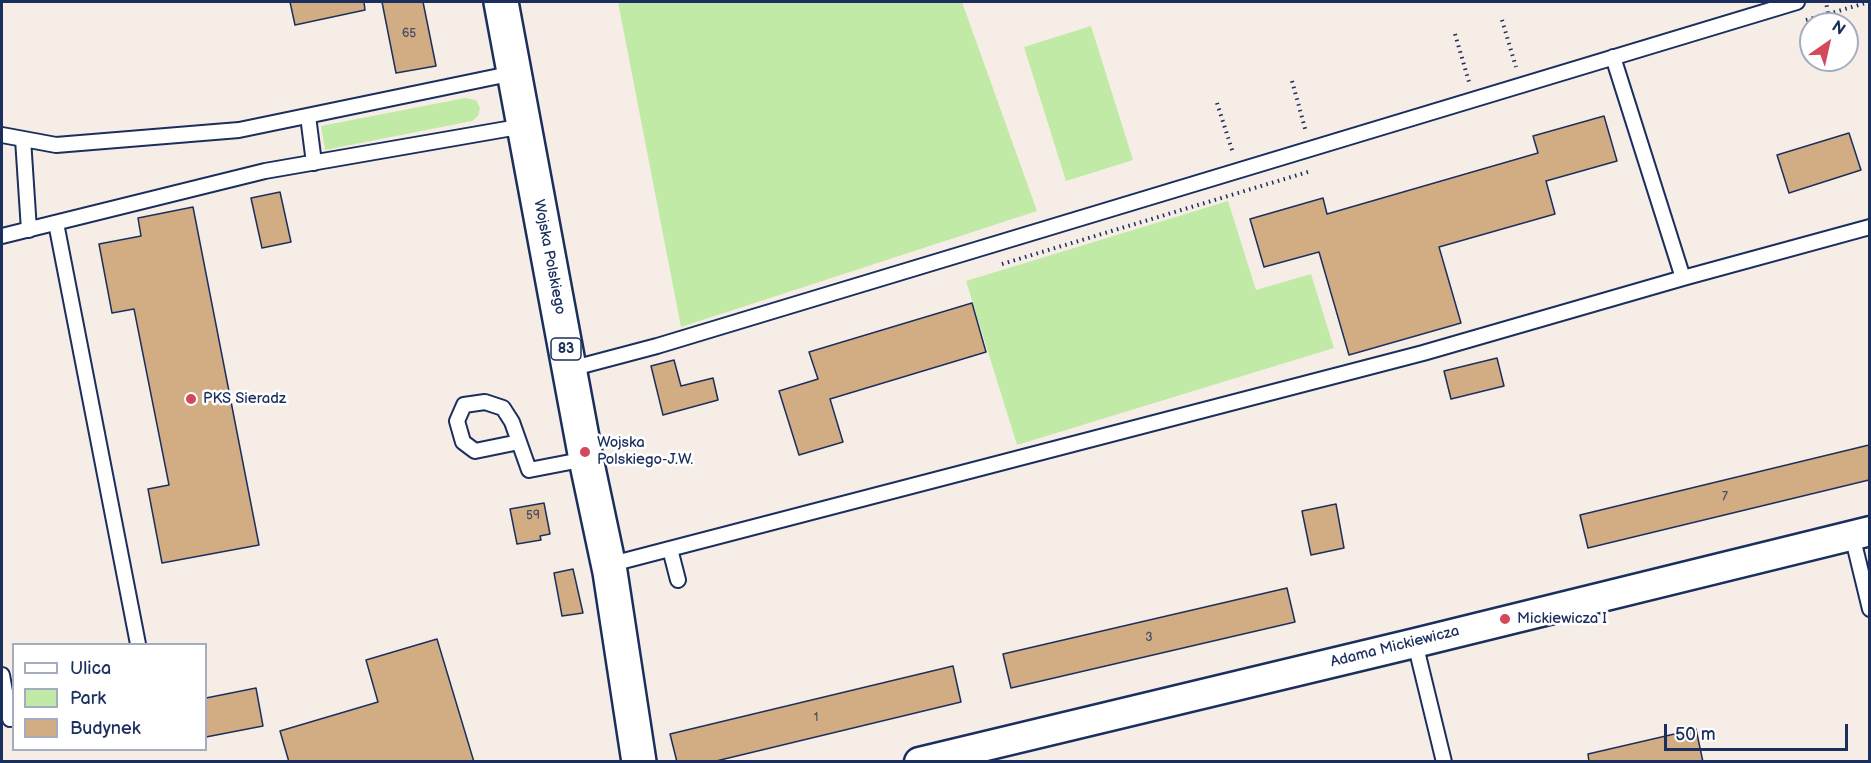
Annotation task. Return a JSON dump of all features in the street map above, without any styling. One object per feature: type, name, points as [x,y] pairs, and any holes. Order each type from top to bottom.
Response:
[{"type":"main road","name":"Wojska Polskiego","points":[[501,2],[586,459],[608,565],[639,762]]},
{"type":"street","name":"Adama Mickiewicza","points":[[919,762],[1861,533]]},
{"type":"lane","points":[[570,369],[668,343],[1797,2]]},
{"type":"lane","points":[[1613,57],[1683,278]]},
{"type":"lane","points":[[2,135],[56,145],[239,130],[515,73]]},
{"type":"lane","points":[[308,116],[314,163]]},
{"type":"lane","points":[[2,236],[265,171],[525,126]]},
{"type":"lane","points":[[23,139],[29,230]]},
{"type":"lane","points":[[56,223],[138,643]]},
{"type":"lane","points":[[608,565],[1423,353],[1869,227]]},
{"type":"lane","points":[[519,442],[475,452],[463,442],[457,421],[464,405],[485,402],[503,408],[512,422],[529,470],[586,459]]},
{"type":"lane","points":[[1861,533],[1869,609]]},
{"type":"lane","points":[[670,549],[678,580]]},
{"type":"lane","points":[[1415,643],[1444,762]]},
{"type":"lane","points":[[2,675],[10,719]]},
{"type":"path","points":[[1835,12],[1869,2]]},
{"type":"path","points":[[1502,20],[1520,85]]},
{"type":"path","points":[[1455,34],[1474,99]]},
{"type":"path","points":[[1292,81],[1311,148]]},
{"type":"path","points":[[1217,103],[1246,191]]},
{"type":"green space","points":[[618,2],[962,2],[1037,211],[681,327]]},
{"type":"green space","points":[[1091,26],[1133,160],[1066,181],[1024,47]]},
{"type":"green space","points":[[465,98],[476,100],[480,108],[478,116],[472,121],[325,150],[321,126]]},
{"type":"green space","points":[[1228,201],[1256,290],[1311,274],[1334,348],[1017,445],[966,281]]},
{"type":"building","points":[[290,2],[364,2],[365,10],[295,25]]},
{"type":"building","points":[[382,2],[423,2],[436,66],[396,73]]},
{"type":"building","points":[[1604,116],[1617,161],[1546,181],[1555,214],[1439,247],[1461,323],[1349,355],[1319,252],[1264,267],[1250,219],[1323,198],[1327,214],[1538,153],[1533,136]]},
{"type":"building","points":[[1849,133],[1861,170],[1789,193],[1777,155]]},
{"type":"building","points":[[280,192],[291,242],[262,248],[251,198]]},
{"type":"building","name":"PKS Sieradz","points":[[193,207],[259,545],[162,563],[148,489],[169,485],[134,309],[112,313],[99,244],[141,236],[138,218]]},
{"type":"building","points":[[972,303],[986,352],[830,399],[843,442],[799,455],[779,391],[818,379],[809,352]]},
{"type":"building","points":[[1497,358],[1504,386],[1451,399],[1444,371]]},
{"type":"building","points":[[674,360],[681,386],[713,378],[718,400],[663,415],[651,366]]},
{"type":"building","points":[[1869,445],[1869,480],[1588,548],[1580,515]]},
{"type":"building","points":[[544,503],[550,534],[540,536],[541,540],[517,544],[510,509]]},
{"type":"building","points":[[1336,504],[1344,548],[1311,555],[1302,511]]},
{"type":"building","points":[[573,569],[583,613],[562,616],[554,573]]},
{"type":"building","points":[[1287,588],[1295,622],[1011,688],[1003,654]]},
{"type":"building","points":[[437,639],[474,762],[289,762],[280,731],[378,702],[366,660]]},
{"type":"building","points":[[953,666],[961,702],[712,762],[677,762],[670,734]]},
{"type":"building","points":[[256,688],[263,726],[207,737],[207,698]]},
{"type":"building","points":[[1696,729],[1703,762],[1589,762],[1588,754]]},
{"type":"place","name":"PKS Sieradz","points":[[191,399]]},
{"type":"place","name":"Wojska Polskiego-J.W.","points":[[585,452]]},
{"type":"place","name":"Mickiewicza I","points":[[1505,619]]}]
